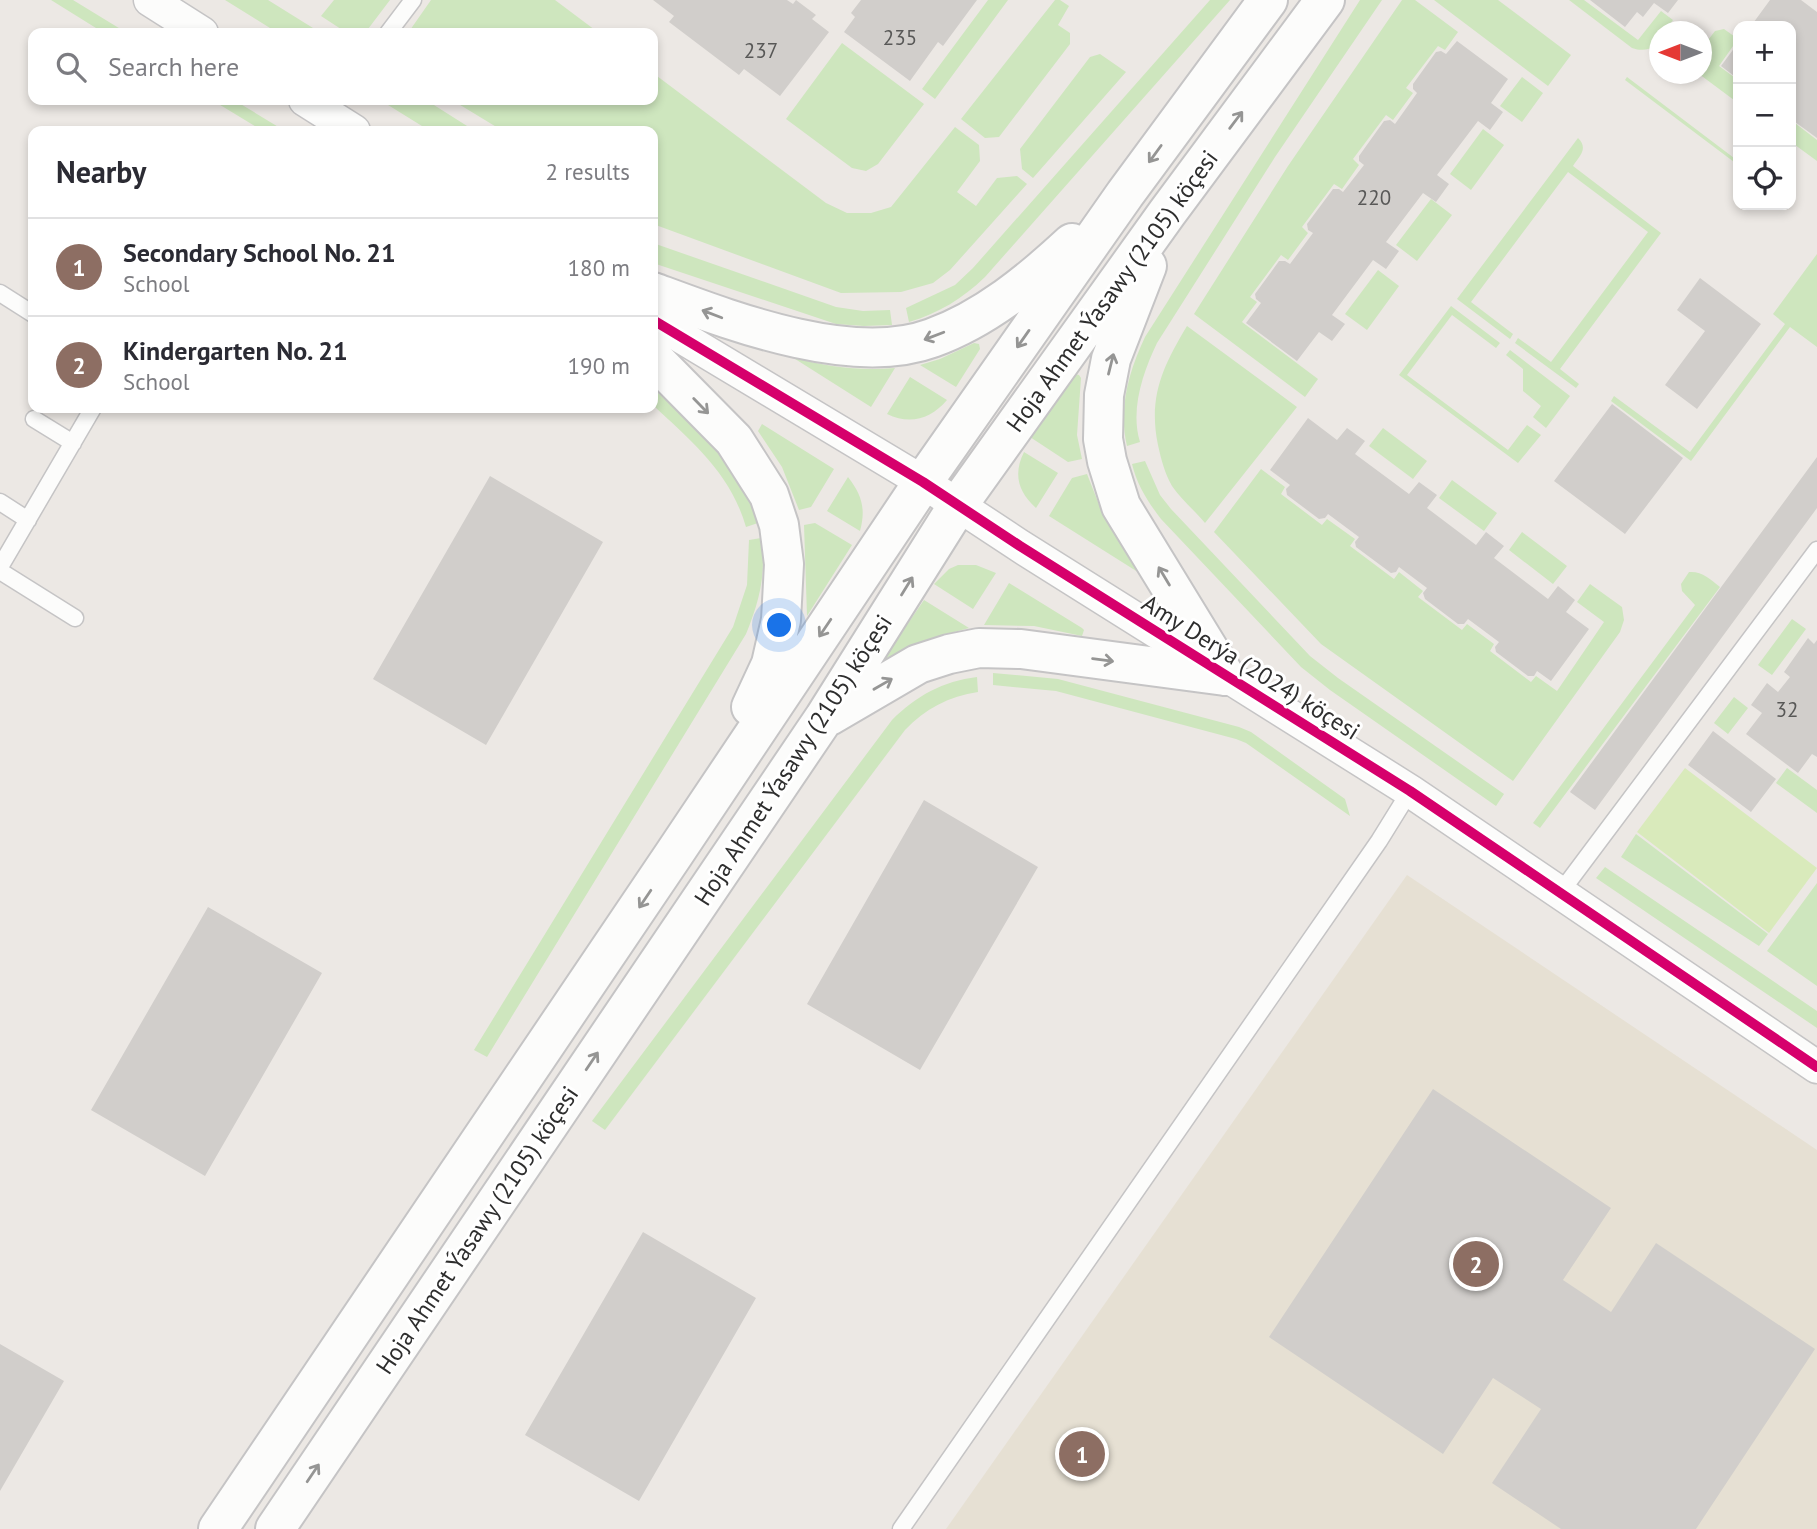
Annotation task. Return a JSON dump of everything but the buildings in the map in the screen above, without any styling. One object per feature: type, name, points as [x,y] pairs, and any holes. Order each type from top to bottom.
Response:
[{"type":"main road","name":"Hoja Ahmet Ýasawy (2105) köçesi","points":[[218,1529],[923,482],[1125,194],[1268,0]]},
{"type":"main road","name":"Hoja Ahmet Ýasawy (2105) köçesi","points":[[275,1529],[824,718],[958,505],[1325,0]]},
{"type":"main road","points":[[658,294],[727,320],[798,338],[862,347],[904,345],[931,338],[978,316],[1039,274],[1125,194]]},
{"type":"main road","points":[[1167,214],[1111,359],[1104,395],[1103,439],[1121,506],[1225,676]]},
{"type":"main road","points":[[658,363],[734,440],[754,467],[769,495],[779,525],[784,564],[781,620],[771,664],[732,748],[674,855]]},
{"type":"main road","points":[[824,718],[918,664],[979,648],[1021,649],[1225,676]]},
{"type":"street","points":[[150,0],[194,28]]},
{"type":"street","points":[[324,105],[348,126]]},
{"type":"street","name":"Amy Derýa (2024) köçesi","points":[[658,323],[923,482],[1410,791],[1817,1067]]},
{"type":"lane","points":[[392,28],[413,0]]},
{"type":"lane","points":[[0,293],[28,311]]},
{"type":"lane","points":[[75,618],[0,569],[90,413]]},
{"type":"lane","points":[[34,419],[73,443]]},
{"type":"lane","points":[[0,502],[28,520]]},
{"type":"lane","points":[[1560,893],[1817,550]]},
{"type":"lane","points":[[901,1529],[1379,841],[1410,791]]},
{"type":"shaded area","points":[[1407,875],[1817,1150],[1817,1529],[946,1529]]},
{"type":"green space","points":[[51,0],[73,0],[119,28],[96,28]]},
{"type":"green space","points":[[225,0],[268,0],[313,28],[270,28]]},
{"type":"green space","points":[[334,0],[390,0],[369,28],[339,28],[321,16]]},
{"type":"green space","points":[[431,0],[555,0],[592,28],[411,28]]},
{"type":"green space","points":[[988,0],[1008,0],[935,99],[922,89]]},
{"type":"green space","points":[[1055,0],[1069,6],[1058,25],[1070,33],[1070,44],[999,137],[985,138],[961,119]]},
{"type":"green space","points":[[1210,0],[1230,0],[985,277],[950,304],[909,322],[906,308],[955,285],[973,268]]},
{"type":"green space","points":[[1360,0],[1382,0],[1275,157],[1157,343],[1147,366],[1137,404],[1140,442],[1127,446],[1124,418],[1127,390],[1145,337]]},
{"type":"green space","points":[[1402,0],[1415,0],[1458,32],[1445,50],[1438,46],[1406,88],[1413,93],[1393,120],[1386,115],[1353,159],[1359,165],[1342,189],[1334,184],[1302,227],[1308,233],[1288,260],[1281,255],[1250,297],[1257,302],[1242,322],[1318,379],[1305,397],[1194,314],[1288,166]]},
{"type":"green space","points":[[1434,0],[1498,0],[1571,55],[1548,86]]},
{"type":"green space","points":[[1569,0],[1584,0],[1638,40],[1649,26],[1649,48],[1632,48]]},
{"type":"green space","points":[[1661,11],[1672,21],[1653,21]]},
{"type":"green space","points":[[1724,29],[1733,35],[1733,46],[1719,66],[1733,76],[1733,99],[1712,84],[1712,35],[1715,31]]},
{"type":"green space","points":[[842,43],[924,104],[878,164],[866,171],[852,168],[786,119]]},
{"type":"green space","points":[[1100,54],[1126,72],[1033,178],[1022,169],[1020,149],[1090,57]]},
{"type":"green space","points":[[658,77],[826,203],[847,213],[871,213],[891,207],[955,127],[979,145],[980,161],[957,192],[976,206],[997,178],[1017,176],[1027,184],[950,270],[933,283],[901,292],[841,293],[658,226],[658,126],[495,126],[460,105],[658,105]]},
{"type":"green space","points":[[1522,77],[1543,93],[1522,122],[1500,106]]},
{"type":"green space","points":[[1627,77],[1733,157],[1733,161],[1625,80]]},
{"type":"green space","points":[[220,105],[242,105],[277,126],[255,126]]},
{"type":"green space","points":[[388,105],[434,105],[467,126],[422,126]]},
{"type":"green space","points":[[1796,124],[1817,140],[1817,161],[1796,146]]},
{"type":"green space","points":[[1483,129],[1504,145],[1471,190],[1450,174]]},
{"type":"green space","points":[[1578,138],[1583,149],[1573,166],[1661,233],[1560,369],[1579,384],[1576,388],[1515,343],[1518,338],[1551,362],[1648,232],[1568,172],[1471,302],[1513,334],[1510,339],[1457,299]]},
{"type":"green space","points":[[1431,199],[1452,215],[1417,261],[1396,245]]},
{"type":"green space","points":[[658,245],[836,307],[863,311],[890,310],[892,325],[836,324],[658,265]]},
{"type":"green space","points":[[1817,254],[1817,347],[1790,327],[1691,461],[1611,401],[1614,396],[1690,452],[1785,324],[1773,314]]},
{"type":"green space","points":[[1378,270],[1399,286],[1367,330],[1345,314]]},
{"type":"green space","points":[[1451,306],[1500,343],[1496,348],[1452,315],[1407,375],[1508,450],[1527,425],[1541,435],[1518,463],[1399,375]]},
{"type":"green space","points":[[1187,326],[1297,407],[1205,523],[1172,486],[1160,456],[1155,428],[1156,397],[1160,382]]},
{"type":"green space","points":[[974,343],[979,344],[980,349],[956,387],[920,365],[940,359]]},
{"type":"green space","points":[[1510,350],[1570,396],[1546,428],[1533,417],[1541,406],[1523,391],[1523,369],[1506,355]]},
{"type":"green space","points":[[792,357],[844,367],[895,368],[871,407]]},
{"type":"green space","points":[[1075,374],[1081,378],[1077,435],[1082,459],[1068,462],[1030,437]]},
{"type":"green space","points":[[910,377],[947,400],[934,412],[920,418],[904,419],[887,414]]},
{"type":"green space","points":[[658,393],[715,449],[740,483],[758,523],[746,527],[730,490],[695,445],[658,410]]},
{"type":"green space","points":[[762,424],[834,469],[811,507],[799,510],[782,467],[758,431]]},
{"type":"green space","points":[[1383,428],[1427,461],[1413,479],[1369,446]]},
{"type":"green space","points":[[1024,452],[1058,473],[1036,508],[1025,496],[1019,482],[1019,468]]},
{"type":"green space","points":[[1145,461],[1160,495],[1171,509],[1310,656],[1504,794],[1496,806],[1301,667],[1161,519],[1144,493],[1132,464]]},
{"type":"green space","points":[[1261,469],[1285,487],[1281,494],[1322,525],[1327,519],[1355,539],[1350,546],[1394,579],[1399,572],[1423,591],[1418,597],[1462,630],[1467,624],[1494,644],[1490,651],[1531,682],[1536,676],[1557,691],[1604,622],[1577,602],[1590,584],[1622,607],[1624,620],[1620,632],[1513,781],[1321,644],[1214,532]]},
{"type":"green space","points":[[1087,474],[1104,517],[1141,574],[1049,516],[1072,478]]},
{"type":"green space","points":[[848,477],[862,502],[860,531],[827,511]]},
{"type":"green space","points":[[1452,480],[1497,513],[1484,531],[1439,498]]},
{"type":"green space","points":[[815,523],[852,545],[807,616],[804,525]]},
{"type":"green space","points":[[1522,532],[1567,566],[1553,584],[1509,550]]},
{"type":"green space","points":[[761,538],[761,587],[746,634],[487,1057],[474,1050],[733,627],[747,585],[749,540]]},
{"type":"green space","points":[[958,565],[976,565],[996,573],[973,609],[934,584],[949,569]]},
{"type":"green space","points":[[1689,572],[1702,574],[1720,587],[1540,828],[1533,823],[1695,605],[1682,591],[1681,584]]},
{"type":"green space","points":[[1009,583],[1082,628],[1082,636],[1034,626],[984,625]]},
{"type":"green space","points":[[924,600],[969,628],[932,638],[878,667]]},
{"type":"green space","points":[[1792,619],[1806,629],[1772,675],[1758,665]]},
{"type":"green space","points":[[993,673],[1058,679],[1239,727],[1251,732],[1345,799],[1350,816],[1246,743],[1056,691],[993,685]]},
{"type":"green space","points":[[977,677],[978,692],[938,705],[905,730],[605,1130],[592,1121],[892,720],[931,691],[953,682]]},
{"type":"green space","points":[[1734,697],[1748,708],[1728,734],[1714,723]]},
{"type":"green space","points":[[1685,768],[1817,868],[1769,933],[1637,832]]},
{"type":"green space","points":[[1787,768],[1817,790],[1817,813],[1776,783]]},
{"type":"green space","points":[[1636,834],[1768,934],[1759,946],[1621,857]]},
{"type":"green space","points":[[1605,867],[1817,1011],[1817,1028],[1596,878]]},
{"type":"green space","points":[[1817,883],[1817,986],[1767,951]]},
{"type":"cycle path","points":[[658,323],[923,482],[1410,791],[1817,1067]]},
{"type":"place","name":"Kindergarten No. 21","points":[[1476,1264]]},
{"type":"place","name":"Secondary School No. 21","points":[[1082,1454]]}]
